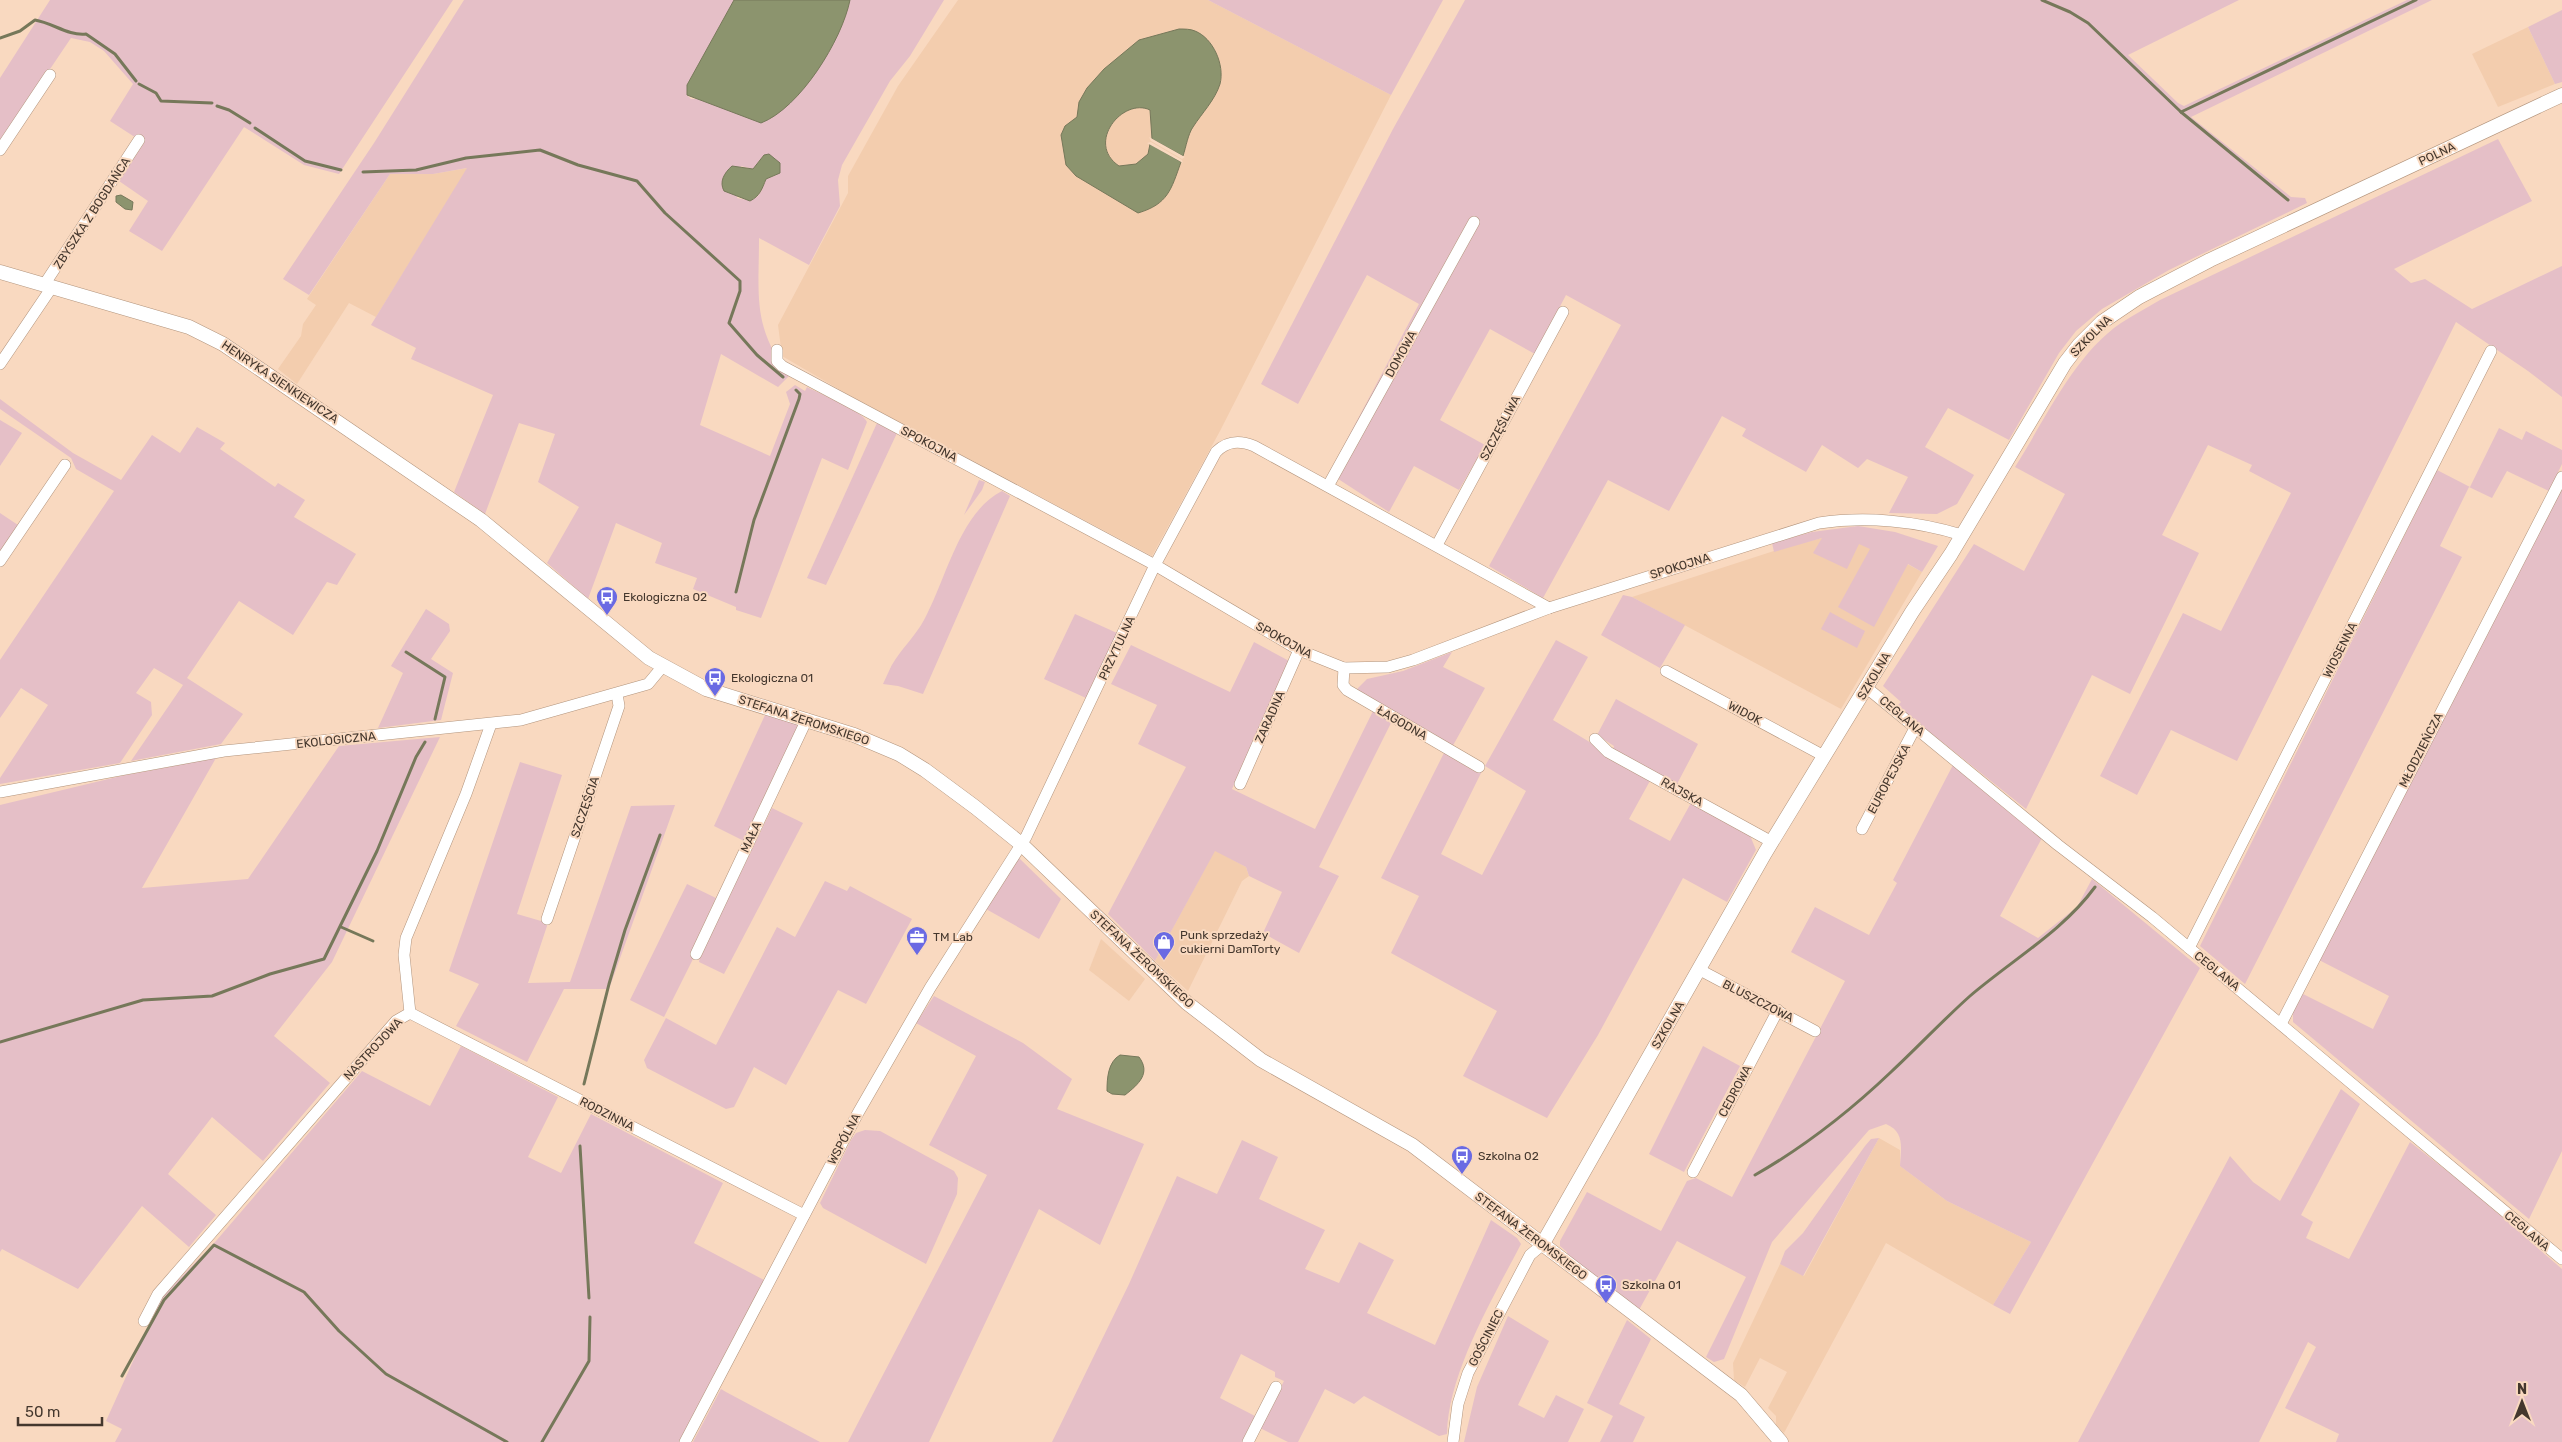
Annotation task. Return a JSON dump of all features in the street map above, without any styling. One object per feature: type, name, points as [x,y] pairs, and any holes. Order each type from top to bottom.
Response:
[{"type":"street","points":[[0,150],[50,75]]},
{"type":"street","name":"POLNA","points":[[2311,213],[2562,95]]},
{"type":"street","name":"ZBYSZKA Z BOGDAŃCA","points":[[0,364],[139,140]]},
{"type":"street","name":"SZKOLNA","points":[[1542,1245],[1772,842],[1962,535],[2065,363],[2079,345],[2102,322],[2129,303],[2311,213]]},
{"type":"street","name":"DOMOWA","points":[[1328,486],[1474,222]]},
{"type":"street","name":"HENRYKA SIENKIEWICZA","points":[[0,272],[189,327],[223,344],[481,520]]},
{"type":"street","name":"SZCZĘŚLIWA","points":[[1437,545],[1563,312]]},
{"type":"street","name":"SPOKOJNA","points":[[777,350],[777,362],[782,366],[1155,565],[1300,650],[1344,668],[1388,667],[1413,660],[1549,608],[1819,523],[1851,520],[1898,523],[1930,526],[1962,535]]},
{"type":"street","name":"WIOSENNA","points":[[2189,948],[2490,351]]},
{"type":"street","name":"PRZYTULNA","points":[[1020,844],[1090,705],[1155,565],[1216,452],[1228,443],[1246,442],[1328,486]]},
{"type":"street","points":[[0,561],[64,465]]},
{"type":"street","name":"MŁODZIEŃCZA","points":[[2281,1024],[2562,477]]},
{"type":"street","points":[[1328,486],[1549,608]]},
{"type":"street","name":"STEFANA ŻEROMSKIEGO","points":[[481,520],[642,652],[663,666],[706,689],[807,719],[875,743],[911,761],[975,807],[1020,844],[1187,1003],[1254,1055],[1412,1145],[1741,1395],[1781,1442]]},
{"type":"street","name":"ZARADNA","points":[[1240,784],[1300,650]]},
{"type":"street","name":"EKOLOGICZNA","points":[[0,792],[224,751],[521,720],[648,684],[663,666]]},
{"type":"street","name":"ŁAGODNA","points":[[1344,668],[1343,685],[1347,690],[1479,767]]},
{"type":"street","name":"WIDOK","points":[[1666,671],[1824,756]]},
{"type":"street","name":"CEGLANA","points":[[1867,688],[2189,948],[2562,1259]]},
{"type":"street","name":"SZCZĘŚCIA","points":[[547,919],[619,706],[617,694]]},
{"type":"street","name":"MAŁA","points":[[696,954],[807,719]]},
{"type":"street","name":"NASTROJOWA","points":[[144,1321],[158,1294],[193,1253],[396,1021],[410,1013],[404,955],[406,938],[466,794],[492,724]]},
{"type":"street","name":"EUROPEJSKA","points":[[1862,829],[1915,728]]},
{"type":"street","name":"RAJSKA","points":[[1595,738],[1608,752],[1772,842]]},
{"type":"street","name":"WSPÓLNA","points":[[685,1442],[858,1113],[930,988],[1020,844]]},
{"type":"street","name":"BLUSZCZOWA","points":[[1700,970],[1815,1031]]},
{"type":"street","name":"CEDROWA","points":[[1693,1172],[1778,1010]]},
{"type":"street","name":"RODZINNA","points":[[410,1013],[804,1215]]},
{"type":"street","name":"GOŚCINIEC","points":[[1453,1442],[1458,1404],[1468,1373],[1530,1255],[1542,1245]]},
{"type":"street","points":[[1248,1442],[1276,1387]]},
{"type":"shaded area","points":[[50,0],[453,0],[339,174],[304,165],[244,127],[162,251],[129,231],[148,201],[119,181],[144,143],[110,121],[133,84],[104,51],[90,42],[71,38],[0,143],[0,78]]},
{"type":"shaded area","points":[[464,0],[734,0],[687,85],[687,95],[691,99],[797,97],[836,39],[847,14],[850,0],[944,0],[910,56],[890,81],[842,165],[838,180],[840,206],[809,265],[759,238],[759,294],[763,325],[777,358],[789,376],[778,387],[721,354],[700,425],[770,456],[790,404],[786,392],[795,385],[805,391],[807,387],[840,403],[857,412],[867,422],[848,470],[822,458],[761,618],[736,610],[736,607],[693,589],[697,578],[655,563],[662,543],[616,523],[588,599],[547,563],[579,507],[538,482],[555,434],[519,423],[485,514],[454,492],[493,395],[411,359],[416,348],[371,325],[467,168],[433,174],[390,174],[309,295],[283,279],[374,143]],"holes":[[[764,155],[776,175],[766,179],[757,197],[749,200],[737,198],[741,166],[753,169]]]},
{"type":"shaded area","points":[[734,0],[850,0],[838,34],[829,53],[817,71],[790,103],[776,115],[761,123],[687,95],[687,85]]},
{"type":"shaded area","points":[[958,0],[1208,0],[1391,95],[1220,431],[1152,556],[847,394],[782,356],[778,325],[848,193],[848,176],[898,86]]},
{"type":"shaded area","points":[[1208,0],[1443,0],[1391,95]]},
{"type":"shaded area","points":[[1465,0],[2239,0],[2128,55],[2178,103],[2184,106],[2407,0],[2432,0],[2191,117],[2291,197],[2305,198],[2307,203],[2169,270],[2102,309],[2076,331],[2059,353],[2009,440],[1948,408],[1925,447],[1974,475],[1957,504],[1937,514],[1889,513],[1908,477],[1867,459],[1858,468],[1822,445],[1806,472],[1742,436],[1746,429],[1722,416],[1669,511],[1608,480],[1543,598],[1489,566],[1621,325],[1566,295],[1535,354],[1490,329],[1440,420],[1485,445],[1459,490],[1414,466],[1389,512],[1329,473],[1419,304],[1367,275],[1298,404],[1261,384],[1393,129]]},
{"type":"shaded area","points":[[2562,10],[2562,82],[2555,84],[2528,27]]},
{"type":"shaded area","points":[[2528,27],[2555,84],[2498,107],[2472,54]]},
{"type":"shaded area","points":[[1179,29],[1195,31],[1212,46],[1221,69],[1220,84],[1212,101],[1191,130],[1183,156],[1152,139],[1150,110],[1140,108],[1129,110],[1119,116],[1112,124],[1107,135],[1106,146],[1109,156],[1119,166],[1136,164],[1148,154],[1150,144],[1181,162],[1167,195],[1156,205],[1138,213],[1076,176],[1066,165],[1061,135],[1065,126],[1077,117],[1079,102],[1087,88],[1104,69],[1139,40]]},
{"type":"shaded area","points":[[2498,139],[2532,201],[2394,269],[2411,283],[2425,279],[2472,309],[2562,266],[2562,397],[2528,371],[2456,322],[2237,761],[2171,730],[2137,795],[2100,776],[2183,613],[2221,631],[2291,493],[2249,471],[2252,465],[2208,445],[2162,535],[2199,553],[2130,694],[2092,675],[2026,809],[1897,706],[1901,702],[1883,686],[1974,544],[2024,571],[2065,494],[2015,467],[2062,389],[2089,352],[2104,336],[2121,323],[2160,300]]},
{"type":"shaded area","points":[[769,154],[780,163],[780,173],[766,179],[756,197],[750,201],[724,191],[723,178],[732,166],[753,169],[764,155]]},
{"type":"shaded area","points":[[468,168],[376,317],[349,303],[297,384],[278,369],[301,336],[303,324],[316,305],[307,299],[390,174],[433,174]]},
{"type":"shaded area","points":[[121,195],[133,202],[132,210],[125,209],[116,202],[116,196]]},
{"type":"shaded area","points":[[0,399],[73,453],[121,480],[152,435],[180,453],[197,427],[225,443],[220,449],[275,487],[278,483],[305,500],[294,517],[356,554],[337,585],[327,582],[293,635],[239,601],[187,678],[243,714],[221,744],[131,761],[183,685],[154,668],[136,693],[151,702],[152,715],[120,763],[0,784],[0,778],[48,705],[21,688],[0,718],[0,660],[114,491],[76,469],[71,458],[0,409]]},
{"type":"shaded area","points":[[0,420],[22,433],[0,466]]},
{"type":"shaded area","points":[[877,423],[897,433],[826,585],[807,578]]},
{"type":"shaded area","points":[[2499,428],[2522,440],[2526,431],[2562,450],[2562,464],[2549,491],[2507,471],[2492,498],[2469,487],[2440,546],[2462,557],[2245,984],[2200,946],[2437,470],[2470,487]]},
{"type":"shaded area","points":[[979,480],[985,482],[982,490],[964,515]]},
{"type":"shaded area","points":[[2562,485],[2562,1151],[2529,1219],[2293,1022],[2293,1012],[2303,994],[2373,1029],[2389,996],[2319,960]]},
{"type":"shaded area","points":[[1002,491],[1010,496],[923,694],[898,686],[883,684],[893,663],[924,620],[964,531],[987,501]]},
{"type":"shaded area","points":[[0,513],[18,525],[0,551]]},
{"type":"shaded area","points":[[1858,526],[1895,532],[1938,546],[1922,572],[1908,564],[1874,627],[1838,607],[1870,549],[1859,544],[1847,569],[1813,553],[1822,538],[1774,552],[1772,543],[1812,532]]},
{"type":"shaded area","points":[[1822,538],[1872,545],[1922,572],[1841,709],[1632,597],[1783,548]]},
{"type":"shaded area","points":[[1623,595],[1632,597],[1685,625],[1660,668],[1601,635]]},
{"type":"shaded area","points":[[426,609],[449,624],[450,631],[431,659],[453,673],[441,720],[378,728],[403,673],[391,666]]},
{"type":"shaded area","points":[[1830,612],[1865,631],[1857,648],[1821,629]]},
{"type":"shaded area","points":[[1075,614],[1117,633],[1086,698],[1044,679]]},
{"type":"shaded area","points":[[1556,640],[1588,657],[1553,720],[1651,779],[1629,819],[1670,841],[1692,801],[1749,833],[1756,850],[1727,902],[1683,878],[1598,1035],[1547,1118],[1463,1076],[1497,1011],[1391,953],[1419,896],[1381,878],[1445,751],[1482,771],[1441,854],[1482,875],[1526,791],[1485,766]]},
{"type":"shaded area","points":[[1254,642],[1291,662],[1232,789],[1315,829],[1373,711],[1392,721],[1319,867],[1339,876],[1299,953],[1263,933],[1282,892],[1249,876],[1246,867],[1215,851],[1155,961],[1108,914],[1186,767],[1138,744],[1157,705],[1111,684],[1131,645],[1230,692]]},
{"type":"shaded area","points":[[1452,652],[1443,667],[1485,688],[1451,749],[1376,704],[1357,689],[1367,679],[1403,671]]},
{"type":"shaded area","points":[[1616,699],[1698,744],[1677,784],[1613,749],[1614,746],[1597,735]]},
{"type":"shaded area","points":[[765,715],[800,725],[744,841],[714,826]]},
{"type":"shaded area","points":[[440,737],[332,962],[274,1036],[330,1083],[263,1161],[212,1117],[168,1174],[216,1215],[189,1247],[142,1206],[78,1289],[2,1249],[0,1252],[0,805],[121,776],[216,758],[142,888],[248,879],[339,746]]},
{"type":"shaded area","points":[[520,762],[562,775],[517,914],[548,923],[528,983],[570,982],[631,806],[675,805],[609,989],[564,989],[527,1062],[456,1026],[479,984],[449,971]]},
{"type":"shaded area","points":[[1953,765],[2042,838],[2000,916],[2038,938],[2077,907],[2092,879],[2200,968],[2010,1314],[1993,1305],[2031,1242],[1947,1201],[1900,1166],[1901,1147],[1899,1136],[1892,1127],[1886,1124],[1869,1130],[1772,1242],[1724,1359],[1714,1362],[1706,1357],[1746,1277],[1677,1241],[1639,1310],[1567,1256],[1567,1252],[1560,1246],[1560,1241],[1587,1192],[1661,1231],[1687,1181],[1696,1178],[1732,1197],[1845,981],[1791,952],[1815,907],[1869,935],[1897,883],[1893,880]]},
{"type":"shaded area","points":[[772,808],[803,823],[724,974],[699,962],[700,956]]},
{"type":"shaded area","points":[[1215,850],[1246,867],[1249,876],[1242,881],[1188,991],[1155,961]]},
{"type":"shaded area","points":[[1019,858],[1061,899],[1039,939],[986,909]]},
{"type":"shaded area","points":[[825,881],[847,891],[850,886],[912,919],[866,1004],[838,990],[786,1085],[754,1067],[734,1107],[726,1109],[647,1068],[644,1060],[666,1018],[716,1045],[777,927],[795,937]]},
{"type":"shaded area","points":[[687,884],[716,898],[691,952],[693,959],[664,1017],[630,1000]]},
{"type":"shaded area","points":[[1101,939],[1145,979],[1129,1001],[1089,970]]},
{"type":"shaded area","points":[[934,996],[1023,1043],[1072,1079],[1057,1109],[1144,1144],[1100,1245],[1039,1209],[929,1442],[848,1442],[987,1175],[929,1145],[976,1056],[916,1023]]},
{"type":"shaded area","points":[[461,1046],[558,1097],[528,1157],[561,1173],[591,1114],[723,1183],[694,1243],[764,1280],[679,1442],[115,1442],[122,1429],[106,1421],[162,1297],[216,1241],[362,1071],[430,1106]]},
{"type":"shaded area","points":[[1703,1046],[1740,1066],[1684,1172],[1649,1154]]},
{"type":"shaded area","points":[[1120,1055],[1139,1057],[1144,1068],[1142,1078],[1125,1095],[1112,1094],[1107,1091],[1111,1066]]},
{"type":"shaded area","points":[[2341,1089],[2360,1104],[2301,1215],[2313,1222],[2306,1238],[2349,1259],[2410,1142],[2465,1185],[2562,1269],[2562,1442],[2336,1442],[2339,1434],[2285,1408],[2316,1347],[2308,1342],[2259,1442],[2078,1442],[2230,1156],[2253,1182],[2280,1201]]},
{"type":"shaded area","points":[[865,1130],[880,1131],[954,1171],[958,1178],[957,1194],[926,1264],[823,1208],[820,1203],[851,1140],[856,1133]]},
{"type":"shaded area","points":[[1879,1138],[1900,1150],[1900,1166],[1947,1201],[2031,1242],[1993,1305],[1886,1243],[1784,1433],[1776,1425],[1776,1416],[1768,1408],[1787,1372],[1760,1358],[1745,1387],[1734,1380],[1733,1363],[1780,1264],[1804,1276]]},
{"type":"shaded area","points":[[1879,1138],[1803,1276],[1780,1264],[1785,1251],[1803,1233],[1865,1146],[1871,1139]]},
{"type":"shaded area","points":[[1242,1140],[1278,1157],[1259,1199],[1325,1230],[1305,1269],[1339,1283],[1359,1242],[1394,1260],[1367,1313],[1435,1345],[1491,1220],[1517,1238],[1521,1244],[1463,1361],[1449,1411],[1447,1434],[1439,1436],[1364,1396],[1354,1404],[1325,1389],[1298,1442],[1288,1442],[1260,1428],[1284,1381],[1275,1377],[1275,1372],[1241,1354],[1220,1398],[1255,1416],[1242,1442],[1052,1442],[1129,1284],[1177,1176],[1217,1194]]},
{"type":"shaded area","points":[[1508,1316],[1549,1341],[1518,1405],[1544,1418],[1556,1395],[1584,1409],[1568,1442],[1464,1442],[1477,1387]]},
{"type":"shaded area","points":[[1627,1320],[1651,1339],[1619,1404],[1645,1417],[1633,1442],[1600,1442],[1613,1416],[1587,1403]]},
{"type":"shaded area","points":[[721,1389],[726,1392],[820,1442],[693,1442]]},
{"type":"pier","points":[[1149,137],[1185,157],[1182,159],[1151,141]]},
{"type":"pier","points":[[1151,142],[1182,160],[1183,163],[1147,143]]},
{"type":"waterway","points":[[2042,0],[2070,12],[2088,23],[2181,112],[2288,200]]},
{"type":"waterway","points":[[2181,112],[2416,0]]},
{"type":"waterway","points":[[0,38],[20,31],[35,20],[73,33],[86,34],[115,54],[136,81]]},
{"type":"waterway","points":[[139,84],[156,93],[161,101],[212,103]]},
{"type":"waterway","points":[[217,106],[229,110],[250,123]]},
{"type":"waterway","points":[[255,128],[305,161],[341,170]]},
{"type":"waterway","points":[[363,172],[416,170],[466,158],[540,150],[578,165],[637,181],[665,213],[740,281],[740,291],[729,323],[757,355],[783,377]]},
{"type":"waterway","points":[[736,592],[754,520],[799,399],[800,394],[796,390]]},
{"type":"waterway","points":[[406,652],[445,677],[435,719]]},
{"type":"waterway","points":[[0,1042],[143,1000],[212,996],[270,974],[324,959],[377,851],[416,757],[425,742]]},
{"type":"waterway","points":[[584,1084],[609,984],[625,930],[660,835]]},
{"type":"waterway","points":[[1755,1175],[1826,1128],[1859,1101],[1970,996],[2068,918],[2095,887]]},
{"type":"waterway","points":[[341,927],[373,941]]},
{"type":"waterway","points":[[580,1146],[589,1298]]},
{"type":"waterway","points":[[122,1376],[164,1300],[214,1245],[304,1292],[339,1331],[386,1374],[507,1442]]},
{"type":"waterway","points":[[542,1442],[589,1361],[590,1317]]},
{"type":"place","name":"Ekologiczna 02","points":[[607,616]]},
{"type":"place","name":"Ekologiczna 01","points":[[715,697]]},
{"type":"place","name":"TM Lab","points":[[917,956]]},
{"type":"place","name":"Punk sprzedaży cukierni DamTorty","points":[[1164,961]]},
{"type":"place","name":"Szkolna 02","points":[[1462,1175]]},
{"type":"place","name":"Szkolna 01","points":[[1606,1304]]}]
